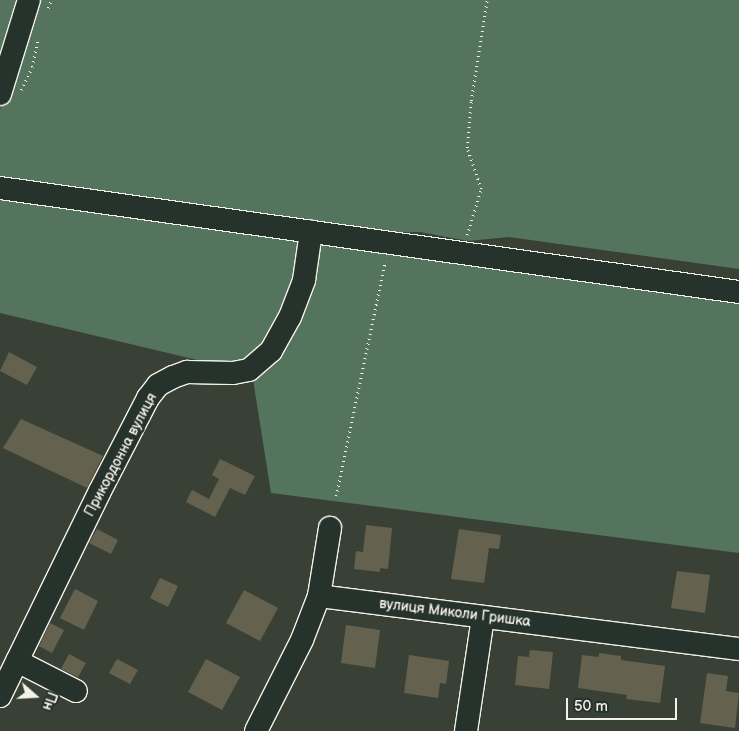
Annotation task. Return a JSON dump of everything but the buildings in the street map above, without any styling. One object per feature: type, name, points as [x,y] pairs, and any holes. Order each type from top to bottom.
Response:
[{"type":"street","points":[[0,94],[29,0]]},
{"type":"street","points":[[0,188],[739,292]]},
{"type":"street","name":"Прикордонна вулиця","points":[[0,696],[100,491],[148,398],[158,385],[173,377],[187,372],[232,373],[249,370],[271,351],[290,317],[304,280],[311,232]]},
{"type":"street","points":[[256,731],[302,640],[319,596],[330,528]]},
{"type":"street","name":"вулиця Миколи Гришка","points":[[319,596],[739,649]]},
{"type":"street","points":[[466,731],[483,617]]},
{"type":"street","points":[[17,661],[76,691]]},
{"type":"path","points":[[460,253],[472,222],[481,189],[467,148],[470,101],[486,0]]},
{"type":"path","points":[[336,496],[389,243]]},
{"type":"green space","points":[[0,0],[25,0],[0,83]]},
{"type":"green space","points":[[34,0],[739,0],[739,269],[509,237],[468,241],[420,232],[378,233],[149,197],[0,177],[0,110]]},
{"type":"green space","points":[[0,197],[739,304],[739,553],[271,493],[252,373],[0,313]]}]
